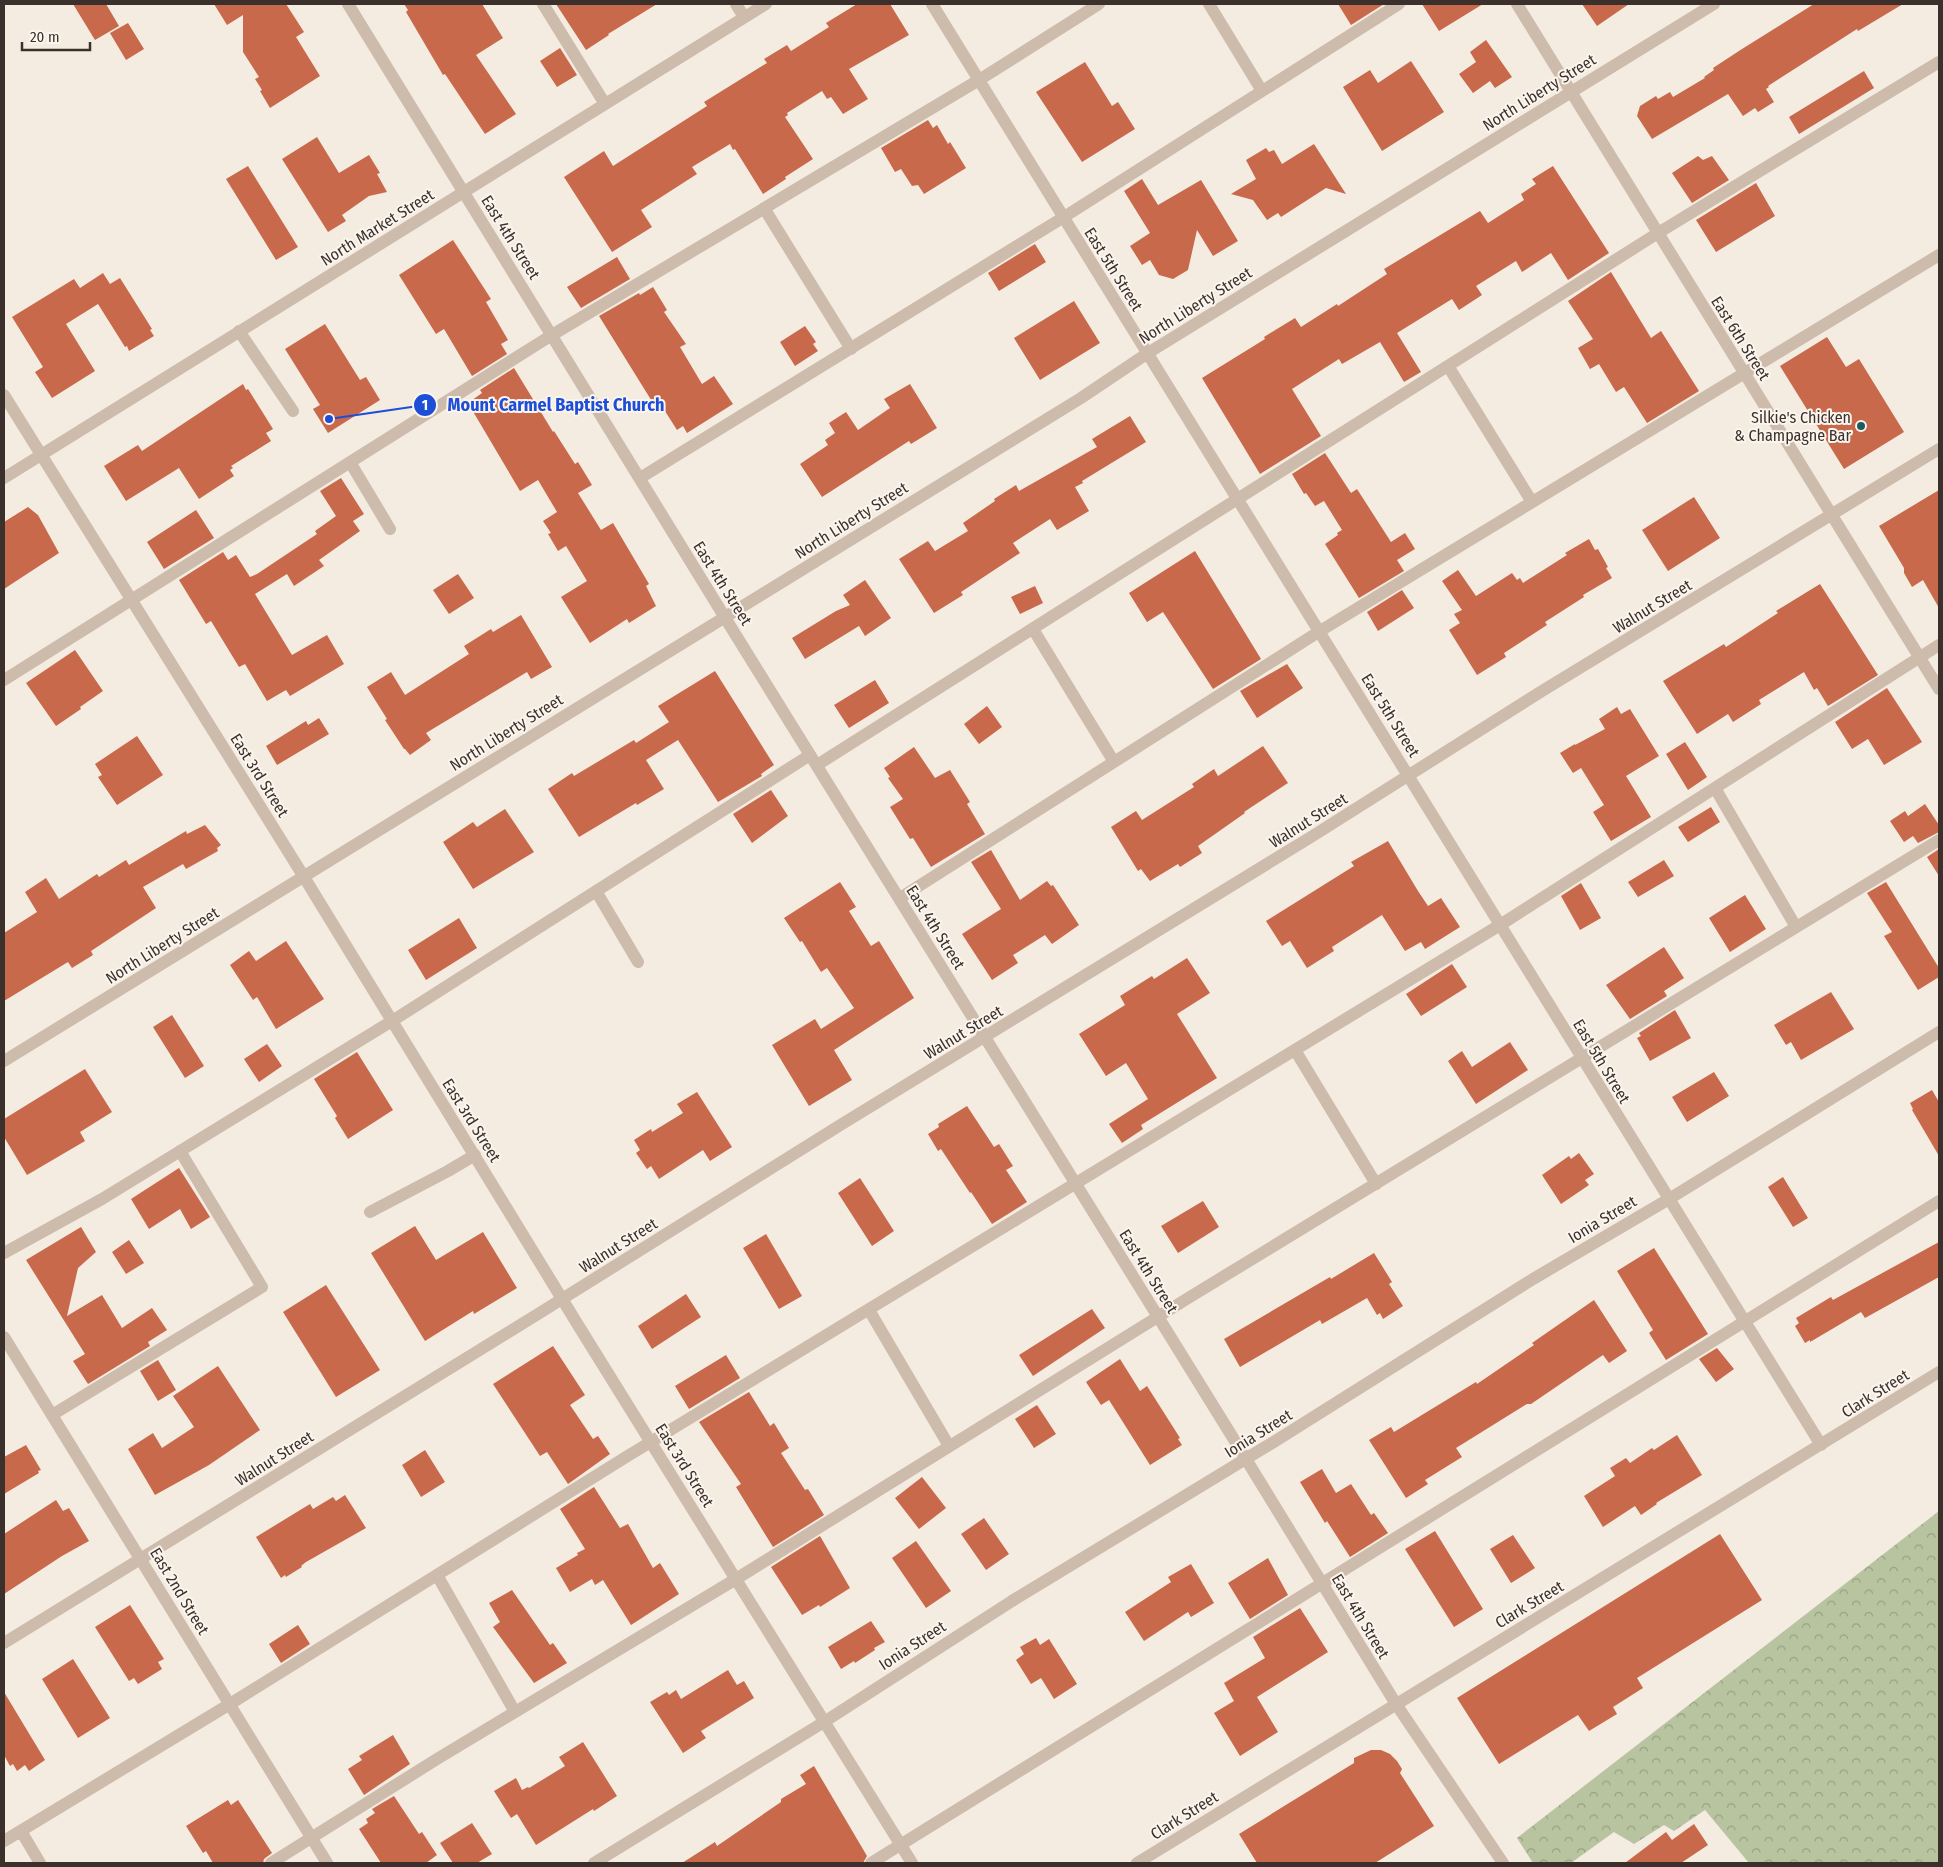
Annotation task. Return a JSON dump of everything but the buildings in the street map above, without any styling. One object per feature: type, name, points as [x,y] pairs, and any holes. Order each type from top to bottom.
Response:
[{"type":"street","name":"East 4th Street","points":[[348,4],[1396,1704],[1503,1863]]},
{"type":"street","points":[[543,4],[605,104]]},
{"type":"street","points":[[736,4],[744,17]]},
{"type":"street","name":"North Market Street","points":[[4,478],[766,4]]},
{"type":"street","name":"East 5th Street","points":[[932,4],[1409,775],[1820,1445]]},
{"type":"street","points":[[4,680],[552,335],[978,80],[1099,4]]},
{"type":"street","points":[[1209,4],[1262,91]]},
{"type":"street","points":[[640,478],[1064,217],[1399,4]]},
{"type":"street","name":"East 6th Street","points":[[1517,4],[1939,689]]},
{"type":"street","name":"North Liberty Street","points":[[4,1061],[1072,403],[1148,353],[1714,4]]},
{"type":"street","points":[[4,1253],[102,1199],[392,1021],[596,891],[1033,629],[1658,233],[1939,62]]},
{"type":"street","points":[[764,208],[850,349]]},
{"type":"street","points":[[900,898],[1320,631],[1939,255]]},
{"type":"street","points":[[239,331],[293,411]]},
{"type":"street","points":[[1448,366],[1532,502]]},
{"type":"street","name":"East 3rd Street","points":[[4,395],[304,877],[912,1863]]},
{"type":"street","name":"Walnut Street","points":[[4,1643],[842,1124],[986,1037],[1542,691],[1832,516],[1939,449]]},
{"type":"street","points":[[350,462],[390,528]]},
{"type":"street","points":[[1033,629],[1114,762]]},
{"type":"street","points":[[4,1841],[230,1704],[651,1442],[1500,925],[1939,645]]},
{"type":"street","points":[[1715,788],[1796,927]]},
{"type":"street","points":[[271,1863],[1939,840]]},
{"type":"street","points":[[596,891],[638,962]]},
{"type":"street","name":"Ionia Street","points":[[594,1863],[824,1722],[1012,1601],[1939,1032]]},
{"type":"street","points":[[1295,1050],[1376,1184]]},
{"type":"street","points":[[52,1416],[262,1287],[180,1151]]},
{"type":"street","points":[[370,1212],[475,1155]]},
{"type":"street","points":[[871,1863],[1939,1201]]},
{"type":"street","points":[[869,1310],[950,1446]]},
{"type":"street","name":"East 2nd Street","points":[[4,1337],[327,1863]]},
{"type":"street","name":"Clark Street","points":[[1137,1863],[1939,1372]]},
{"type":"street","points":[[437,1575],[515,1712]]},
{"type":"street","points":[[21,1830],[40,1863]]},
{"type":"green space","points":[[1939,1511],[1939,1863],[1749,1863],[1705,1810],[1674,1831],[1664,1825],[1634,1844],[1614,1832],[1571,1863],[1533,1863],[1517,1838]]},
{"type":"place","name":"Mount Carmel Baptist Church","points":[[329,419]]},
{"type":"place","name":"Silkie's Chicken & Champagne Bar","points":[[1861,426]]}]
